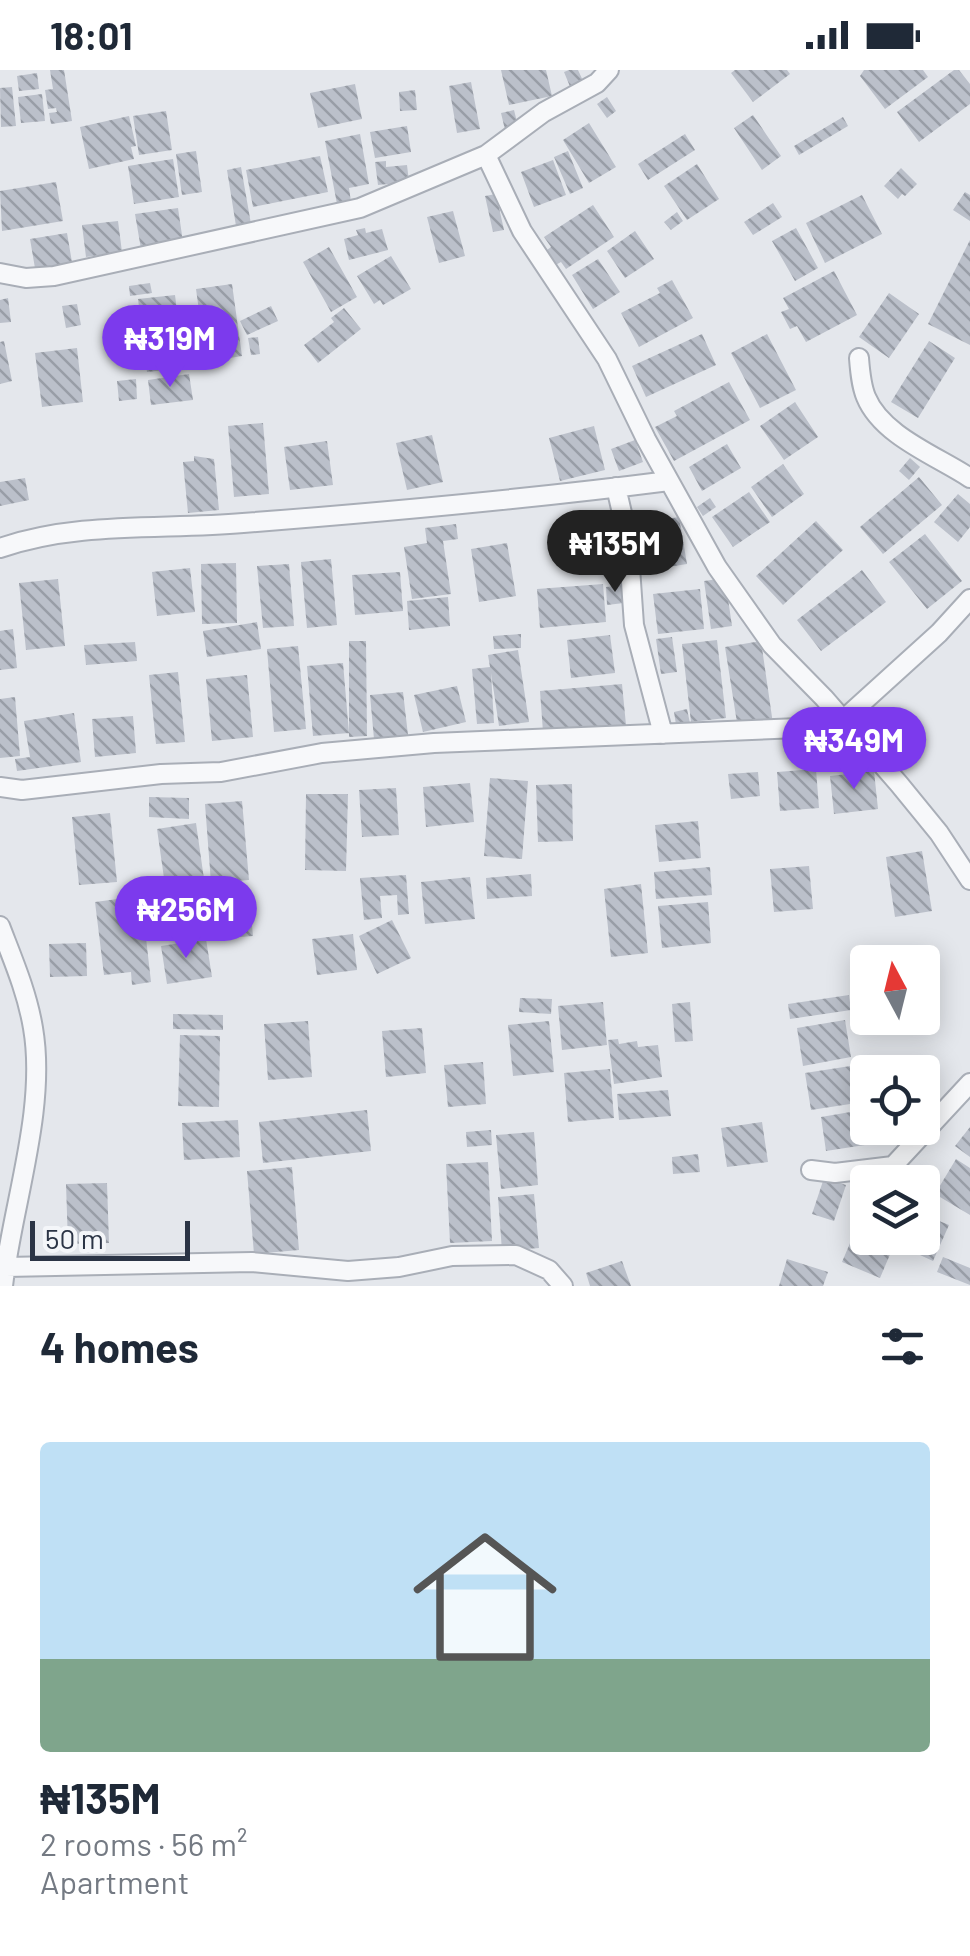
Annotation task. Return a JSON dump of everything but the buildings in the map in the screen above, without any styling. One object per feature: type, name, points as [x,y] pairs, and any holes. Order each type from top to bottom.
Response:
[{"type":"street","points":[[0,273],[26,278],[54,276],[360,208],[486,155],[544,112],[597,83],[609,70]]},
{"type":"street","points":[[486,155],[522,231],[607,359],[717,567],[772,645],[845,723],[938,833],[970,880]]},
{"type":"street","points":[[859,358],[870,406],[892,428],[970,478]]},
{"type":"street","points":[[0,548],[65,534],[139,526],[237,524],[669,480]]},
{"type":"street","points":[[616,488],[628,539],[634,625],[663,734]]},
{"type":"street","points":[[0,787],[22,790],[146,775],[221,772],[322,753],[434,743],[845,723],[970,599]]},
{"type":"street","points":[[0,926],[28,997],[35,1048],[29,1143],[3,1277],[252,1262],[326,1272],[399,1267],[452,1256],[516,1255],[549,1270],[563,1286]]},
{"type":"street","points":[[811,1170],[835,1173],[893,1166],[970,1083]]}]
